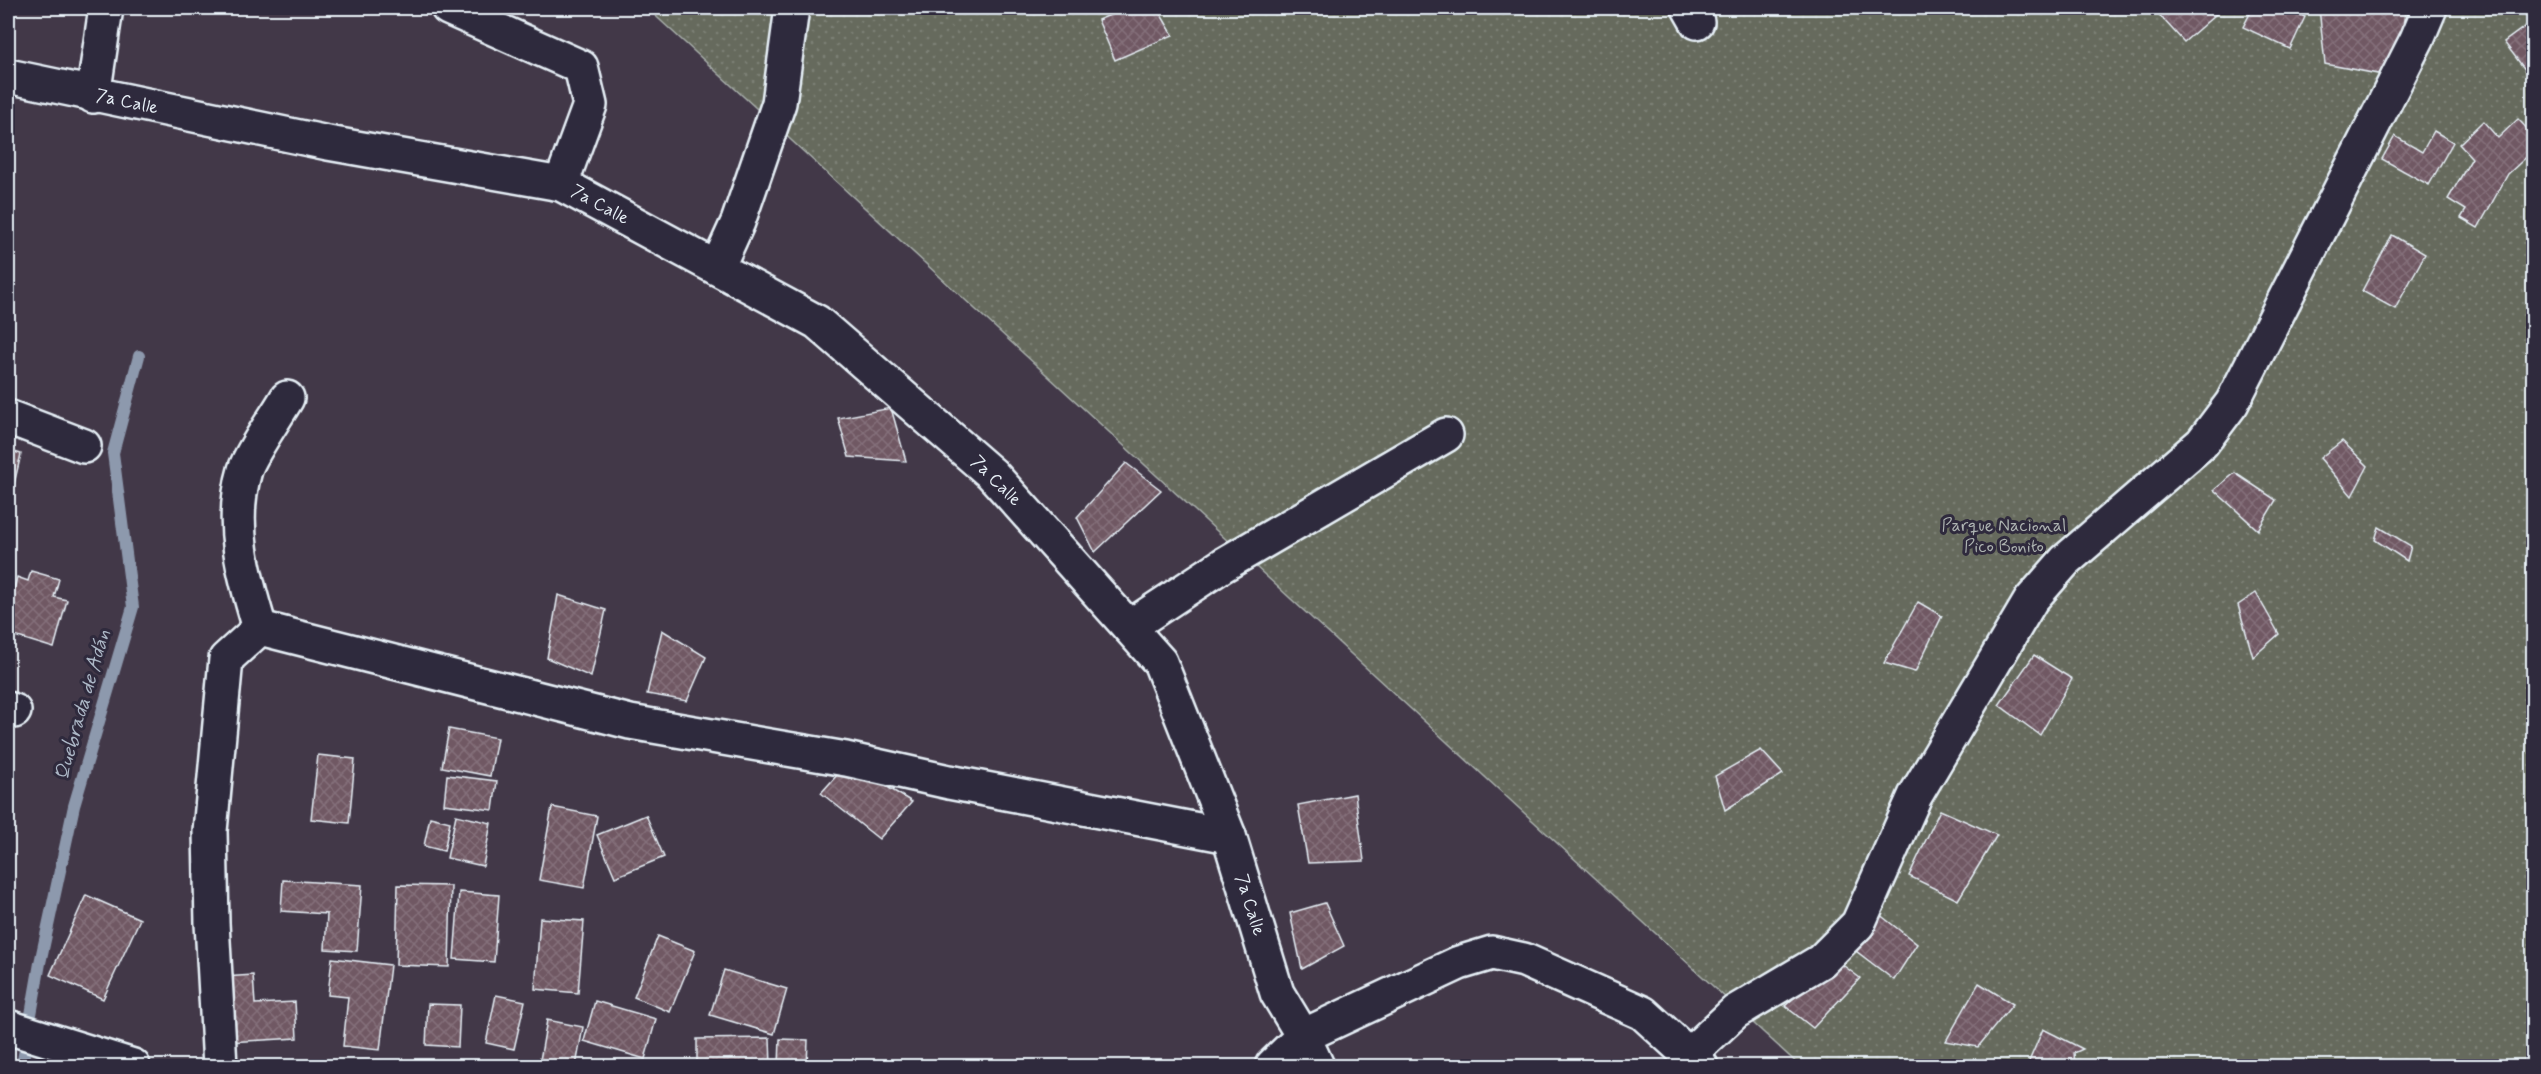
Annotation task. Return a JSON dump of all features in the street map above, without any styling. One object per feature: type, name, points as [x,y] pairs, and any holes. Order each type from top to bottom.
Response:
[{"type":"street","points":[[93,96],[106,8]]},
{"type":"street","points":[[448,8],[581,67],[590,105],[561,184]]},
{"type":"street","points":[[717,268],[738,222],[779,103],[792,8]]},
{"type":"street","points":[[1272,1066],[1303,1036],[1460,963],[1492,953],[1524,960],[1643,1013],[1694,1061],[1735,1012],[1821,961],[1858,924],[1915,796],[2031,600],[2065,561],[2202,442],[2232,403],[2417,39],[2430,8]]},
{"type":"street","name":"7a Calle","points":[[8,76],[93,96],[328,143],[561,184],[817,322],[992,474],[1160,662],[1229,836],[1277,993],[1303,1036],[1317,1066]]},
{"type":"street","points":[[260,628],[244,578],[237,520],[246,469],[287,398]]},
{"type":"street","points":[[8,417],[84,446]]},
{"type":"street","points":[[1129,627],[1223,565],[1446,435]]},
{"type":"street","points":[[260,628],[630,722],[846,759],[949,782],[1229,836]]},
{"type":"street","points":[[220,1066],[212,922],[210,831],[226,659],[260,628]]},
{"type":"street","points":[[8,1027],[133,1066]]},
{"type":"green space","name":"Parque Nacional Pico Bonito","points":[[647,8],[2533,8],[2533,1066],[1800,1066]]},
{"type":"building","points":[[1127,8],[1157,8],[1173,35],[1115,60],[1098,20]]},
{"type":"building","points":[[2153,8],[2223,8],[2184,42]]},
{"type":"building","points":[[2253,8],[2284,8],[2305,17],[2290,49],[2243,27]]},
{"type":"building","points":[[2319,8],[2406,8],[2394,77],[2325,64]]},
{"type":"building","points":[[2520,8],[2534,8],[2534,65],[2526,71],[2504,42],[2531,22]]},
{"type":"building","points":[[2518,119],[2534,136],[2534,150],[2508,174],[2478,228],[2461,218],[2466,210],[2448,199],[2472,158],[2459,144],[2483,121],[2498,138]]},
{"type":"building","points":[[2434,131],[2453,142],[2429,185],[2382,159],[2395,136],[2422,152]]},
{"type":"building","points":[[2392,235],[2425,254],[2395,309],[2362,291]]},
{"type":"building","points":[[891,408],[906,461],[849,457],[838,418]]},
{"type":"building","points":[[2342,441],[2368,466],[2352,496],[2320,458]]},
{"type":"building","points":[[8,450],[21,454],[8,510]]},
{"type":"building","points":[[1126,463],[1161,490],[1095,552],[1077,517]]},
{"type":"building","points":[[2235,473],[2276,500],[2258,530],[2214,490]]},
{"type":"building","points":[[2379,527],[2411,546],[2407,561],[2375,540]]},
{"type":"building","points":[[31,571],[59,579],[54,597],[67,600],[54,648],[8,634],[8,611],[17,577],[28,581]]},
{"type":"building","points":[[2256,593],[2279,634],[2253,657],[2238,605]]},
{"type":"building","points":[[558,595],[606,610],[591,677],[547,658]]},
{"type":"building","points":[[1918,602],[1942,616],[1915,672],[1884,663]]},
{"type":"building","points":[[662,630],[706,657],[687,701],[647,694]]},
{"type":"building","points":[[2034,655],[2072,679],[2040,735],[1999,705]]},
{"type":"building","points":[[449,729],[497,738],[490,776],[442,767]]},
{"type":"building","points":[[1761,750],[1783,774],[1725,810],[1715,776]]},
{"type":"building","points":[[318,755],[355,759],[349,823],[311,819]]},
{"type":"building","points":[[848,763],[912,802],[879,839],[821,793]]},
{"type":"building","points":[[447,775],[497,781],[493,810],[444,804]]},
{"type":"building","points":[[1355,794],[1364,861],[1308,863],[1298,805]]},
{"type":"building","points":[[552,807],[597,816],[584,888],[539,880]]},
{"type":"building","points":[[1940,810],[1997,835],[1958,900],[1909,876]]},
{"type":"building","points":[[456,815],[491,823],[483,866],[447,858]]},
{"type":"building","points":[[646,815],[664,857],[615,877],[597,835]]},
{"type":"building","points":[[430,817],[450,822],[444,851],[424,846]]},
{"type":"building","points":[[283,880],[362,885],[357,951],[325,949],[327,914],[281,911]]},
{"type":"building","points":[[398,885],[451,886],[449,967],[396,965]]},
{"type":"building","points":[[459,892],[499,895],[494,962],[454,959]]},
{"type":"building","points":[[86,895],[140,919],[103,999],[50,975]]},
{"type":"building","points":[[1325,903],[1344,946],[1302,969],[1290,913]]},
{"type":"building","points":[[1879,914],[1917,944],[1894,980],[1856,951]]},
{"type":"building","points":[[540,918],[584,921],[578,993],[535,989]]},
{"type":"building","points":[[658,936],[695,951],[670,1012],[634,997]]},
{"type":"building","points":[[332,958],[390,965],[380,1050],[343,1046],[348,997],[328,995]]},
{"type":"building","points":[[1836,960],[1860,978],[1813,1028],[1785,1006]]},
{"type":"building","points":[[724,970],[787,989],[774,1034],[710,1015]]},
{"type":"building","points":[[253,975],[255,1004],[295,1002],[297,1038],[228,1042],[224,977]]},
{"type":"building","points":[[1979,983],[2013,1004],[1978,1047],[1946,1041]]},
{"type":"building","points":[[496,995],[525,1001],[514,1049],[486,1043]]},
{"type":"building","points":[[595,1001],[656,1019],[645,1059],[584,1041]]},
{"type":"building","points":[[428,1004],[460,1005],[458,1047],[426,1045]]},
{"type":"building","points":[[547,1020],[583,1027],[576,1066],[539,1066]]},
{"type":"building","points":[[2043,1029],[2083,1049],[2074,1053],[2075,1066],[2027,1066]]},
{"type":"building","points":[[770,1038],[771,1066],[697,1066],[697,1039]]},
{"type":"building","points":[[780,1039],[808,1040],[807,1066],[779,1066]]},
{"type":"waterway","name":"Quebrada de Adán","points":[[22,1066],[40,963],[74,806],[133,607],[113,453],[139,356]]}]
